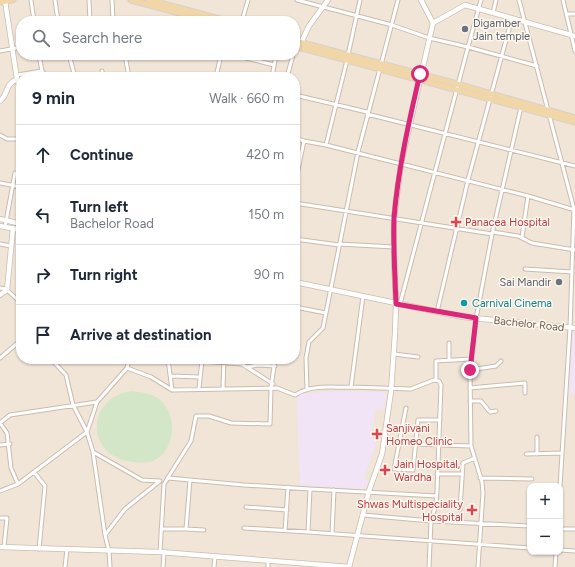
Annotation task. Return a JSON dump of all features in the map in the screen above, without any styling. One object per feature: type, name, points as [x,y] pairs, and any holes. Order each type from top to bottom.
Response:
[{"type":"main road","points":[[3,2],[13,0]]},
{"type":"main road","points":[[133,0],[191,16]]},
{"type":"main road","points":[[149,0],[208,16]]},
{"type":"main road","points":[[301,43],[457,86],[575,122]]},
{"type":"main road","points":[[300,46],[348,57]]},
{"type":"main road","points":[[491,96],[521,107],[575,118]]},
{"type":"street","points":[[31,0],[33,16]]},
{"type":"street","points":[[55,0],[57,16]]},
{"type":"street","points":[[89,0],[90,16]]},
{"type":"street","points":[[112,0],[112,16]]},
{"type":"street","points":[[243,16],[248,0]]},
{"type":"street","points":[[297,0],[392,25],[429,38],[537,66]]},
{"type":"street","points":[[301,43],[309,26],[328,0]]},
{"type":"street","points":[[326,145],[348,57],[360,0]]},
{"type":"street","points":[[307,390],[306,358],[309,342],[323,328],[358,152],[367,113],[398,0]]},
{"type":"street","points":[[421,0],[434,23]]},
{"type":"street","points":[[462,0],[465,5],[573,35]]},
{"type":"street","points":[[398,304],[480,0]]},
{"type":"street","points":[[493,13],[496,0]]},
{"type":"street","points":[[519,0],[575,209],[572,272],[572,328],[560,483]]},
{"type":"street","points":[[563,0],[573,35],[575,51]]},
{"type":"street","points":[[0,101],[4,98],[6,90],[11,82],[16,78],[13,49],[3,2]]},
{"type":"street","points":[[0,518],[7,518],[2,547],[162,553],[349,567],[369,491],[382,454],[392,389],[398,304],[394,247],[394,218],[401,163],[420,76],[434,23],[465,5]]},
{"type":"street","points":[[567,14],[575,14]]},
{"type":"street","points":[[437,312],[468,180],[512,18]]},
{"type":"street","points":[[0,51],[16,48]]},
{"type":"street","points":[[38,72],[42,71],[40,60]]},
{"type":"street","points":[[71,60],[74,72]]},
{"type":"street","points":[[126,60],[128,72]]},
{"type":"street","points":[[217,72],[220,60]]},
{"type":"street","points":[[254,60],[274,65]]},
{"type":"street","points":[[273,72],[275,60]]},
{"type":"street","points":[[288,72],[291,60]]},
{"type":"street","points":[[300,96],[575,166]]},
{"type":"street","points":[[478,567],[483,493],[471,446],[471,359],[476,318],[492,233],[510,149],[521,107]]},
{"type":"street","points":[[0,135],[7,139],[16,139]]},
{"type":"street","points":[[300,140],[435,171],[575,209]]},
{"type":"street","points":[[300,160],[304,141]]},
{"type":"street","points":[[16,173],[6,221],[3,226],[16,229]]},
{"type":"street","points":[[0,183],[16,186]]},
{"type":"street","points":[[522,237],[528,196]]},
{"type":"street","points":[[300,204],[345,212],[522,237],[532,243],[574,250]]},
{"type":"street","points":[[0,220],[16,223]]},
{"type":"street","points":[[0,295],[7,289],[13,228]]},
{"type":"street","points":[[300,240],[339,244],[394,247]]},
{"type":"street","points":[[0,244],[11,246]]},
{"type":"street","points":[[525,270],[572,272]]},
{"type":"street","name":"Bachelor Road","points":[[300,283],[437,312],[476,318],[572,328]]},
{"type":"street","points":[[0,288],[7,289],[16,297]]},
{"type":"street","points":[[352,388],[363,296]]},
{"type":"street","points":[[300,309],[326,313]]},
{"type":"street","points":[[449,343],[450,360]]},
{"type":"street","points":[[0,358],[16,344]]},
{"type":"street","points":[[394,354],[418,357]]},
{"type":"street","points":[[436,380],[436,361],[471,359]]},
{"type":"street","points":[[470,370],[496,366],[501,361]]},
{"type":"street","points":[[56,364],[66,375],[73,405],[87,432],[93,452],[105,535],[109,551],[110,567]]},
{"type":"street","points":[[0,491],[18,484],[87,432],[97,402],[127,368],[128,364]]},
{"type":"street","points":[[169,364],[172,390]]},
{"type":"street","points":[[199,388],[202,364]]},
{"type":"street","points":[[223,388],[224,364]]},
{"type":"street","points":[[242,364],[277,388]]},
{"type":"street","points":[[164,567],[161,529],[164,484],[191,441],[196,416],[209,416],[232,423],[270,424],[271,388],[273,384],[275,366],[258,365],[247,367]]},
{"type":"street","points":[[127,368],[151,377],[172,390],[199,388],[277,388],[295,395],[315,388],[411,389],[436,380]]},
{"type":"street","points":[[170,376],[200,377]]},
{"type":"street","points":[[429,567],[431,521],[437,496],[440,420],[441,385],[439,381],[436,380]]},
{"type":"street","points":[[470,388],[525,383],[525,393]]},
{"type":"street","points":[[470,401],[481,401],[490,412],[496,411]]},
{"type":"street","points":[[18,484],[11,468],[10,444],[7,432],[0,423],[10,415],[97,402]]},
{"type":"street","points":[[406,408],[394,469],[414,470],[418,420],[440,420]]},
{"type":"street","points":[[537,437],[537,454]]},
{"type":"street","points":[[384,443],[471,446]]},
{"type":"street","points":[[0,445],[10,444]]},
{"type":"street","points":[[93,452],[142,480],[160,480],[125,509],[105,535]]},
{"type":"street","points":[[526,454],[562,452]]},
{"type":"street","points":[[460,510],[463,463],[475,458]]},
{"type":"street","points":[[34,472],[45,486],[39,549]]},
{"type":"street","points":[[437,474],[462,474]]},
{"type":"street","points":[[164,484],[168,478],[244,485],[437,496]]},
{"type":"street","points":[[480,478],[532,479]]},
{"type":"street","points":[[186,529],[190,480]]},
{"type":"street","points":[[285,531],[288,487]]},
{"type":"street","points":[[308,532],[310,489]]},
{"type":"street","points":[[332,534],[334,490]]},
{"type":"street","points":[[246,507],[287,510]]},
{"type":"street","points":[[363,514],[431,521],[527,526]]},
{"type":"street","points":[[244,528],[527,548]]},
{"type":"street","points":[[161,529],[204,530]]},
{"type":"street","points":[[564,529],[575,529]]},
{"type":"street","points":[[64,567],[67,549]]},
{"type":"street","points":[[563,550],[575,551]]},
{"type":"street","points":[[555,567],[556,555]]},
{"type":"street","points":[[214,567],[215,557]]},
{"type":"street","points":[[268,561],[268,567]]},
{"type":"shaded area","points":[[0,0],[575,0],[575,567],[0,567]]},
{"type":"shaded area","points":[[573,333],[575,333],[575,394],[569,394]]},
{"type":"shaded area","points":[[336,391],[381,392],[387,395],[383,410],[376,409],[370,438],[377,440],[364,479],[368,481],[365,489],[300,485],[297,398],[300,394]]},
{"type":"green space","points":[[131,391],[153,395],[159,399],[170,414],[172,434],[170,443],[159,458],[150,462],[132,462],[117,458],[106,450],[99,439],[97,427],[99,415],[105,405],[116,396]]},
{"type":"place","name":"Digamber Jain temple","points":[[465,29]]},
{"type":"place","name":"Panacea Hospital","points":[[456,222]]},
{"type":"place","name":"Sai Mandir","points":[[559,282]]},
{"type":"place","name":"Carnival Cinema","points":[[464,303]]},
{"type":"place","name":"Sanjivani Homeo Clinic","points":[[377,434]]},
{"type":"place","name":"Jain Hospital, Wardha","points":[[385,470]]},
{"type":"place","name":"Shwas Multispeciality Hospital","points":[[472,510]]},
{"type":"route","points":[[420,74],[401,163],[394,218],[396,304],[463,317],[476,318],[470,370]]}]
